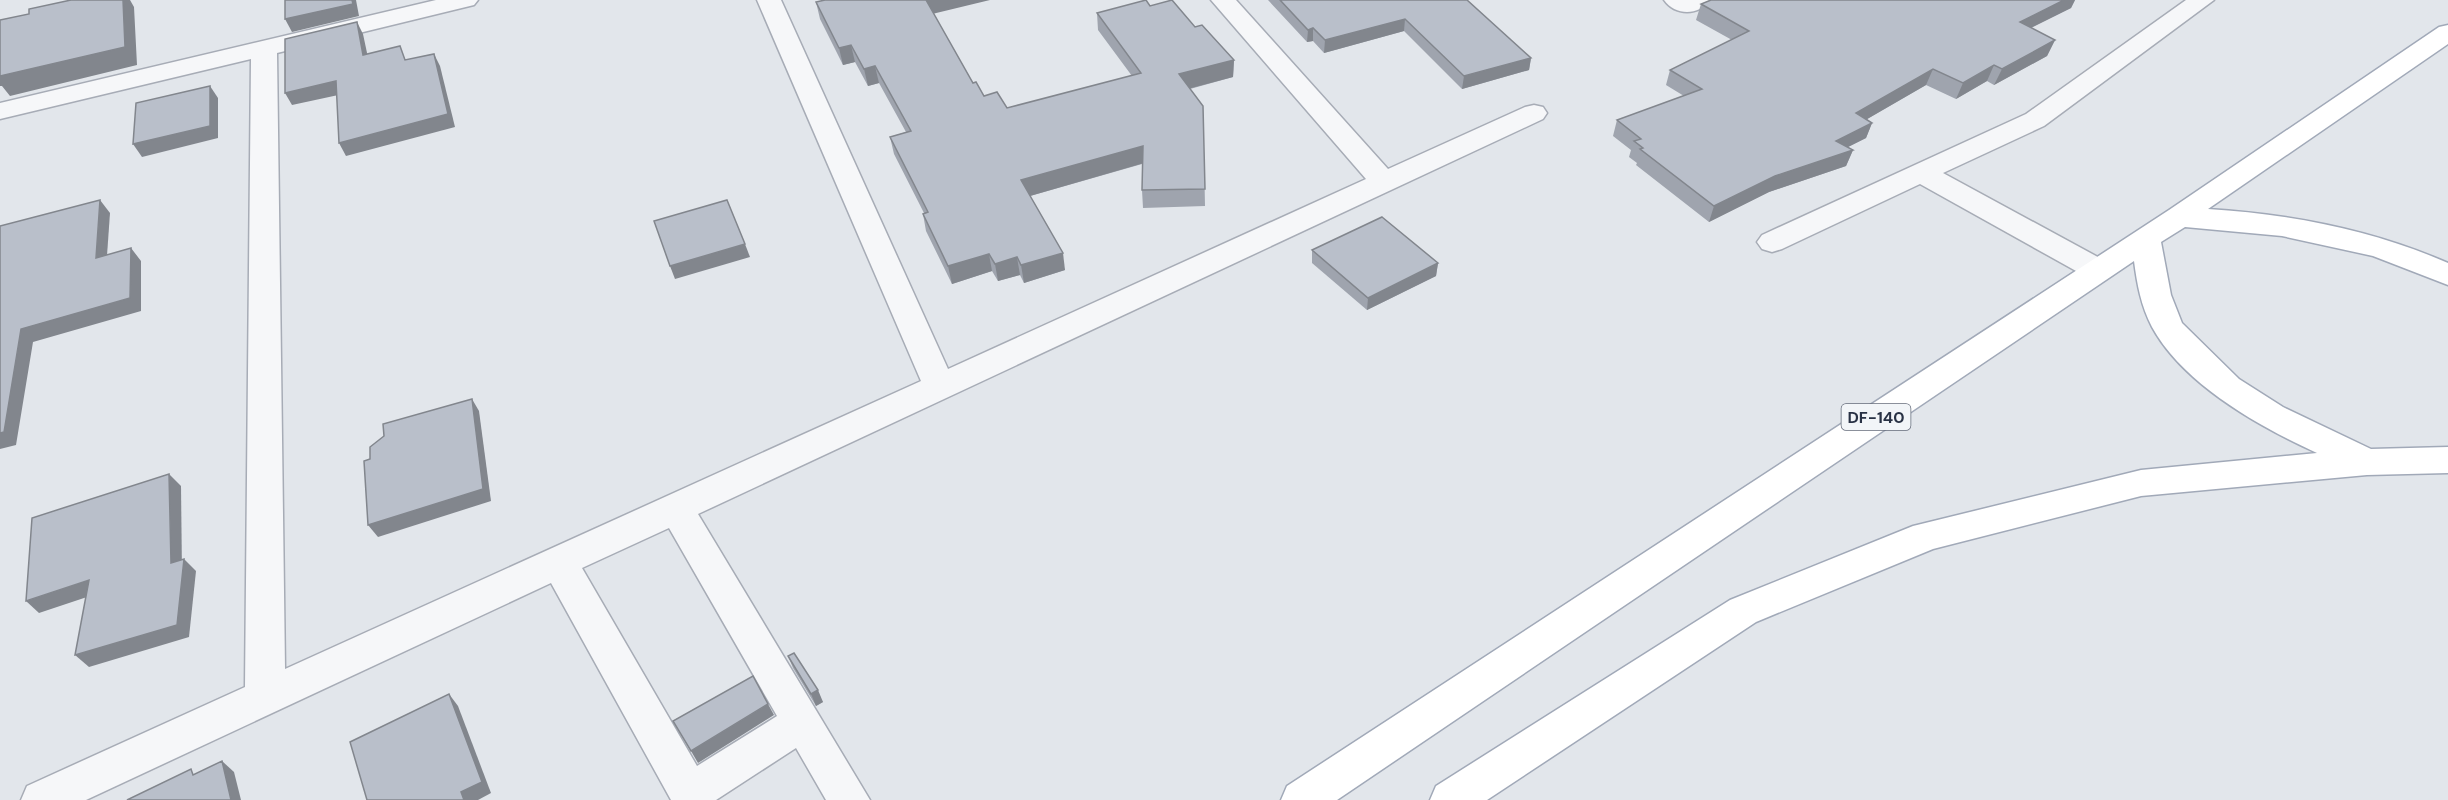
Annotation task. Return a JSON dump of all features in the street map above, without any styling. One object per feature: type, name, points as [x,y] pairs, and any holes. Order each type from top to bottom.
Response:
[{"type":"main road","name":"DF-140","points":[[1302,800],[2096,269],[2179,217],[2216,189],[2384,80],[2448,32]]},
{"type":"main road","points":[[2179,217],[2237,220],[2302,229],[2375,247],[2448,275]]},
{"type":"main road","points":[[2146,239],[2153,292],[2169,328],[2201,365],[2243,399],[2288,426],[2367,462]]},
{"type":"main road","points":[[1451,800],[1743,611],[1926,536],[2141,483],[2367,462],[2448,460]]},
{"type":"street","points":[[0,111],[466,0]]},
{"type":"street","points":[[769,0],[940,387]]},
{"type":"street","points":[[1223,0],[1384,182]]},
{"type":"street","points":[[1676,0],[1684,6],[1698,0]]},
{"type":"street","points":[[1772,242],[1918,172],[2035,120],[2202,0]]},
{"type":"street","points":[[264,48],[265,696]]},
{"type":"street","points":[[42,800],[1534,112]]},
{"type":"street","points":[[1918,172],[2096,269]]},
{"type":"street","points":[[675,507],[849,800]]},
{"type":"street","points":[[558,561],[672,759],[690,797],[802,722]]},
{"type":"building","points":[[71,0],[123,0],[125,47],[0,76],[0,20],[29,14],[29,9]]},
{"type":"building","points":[[285,0],[352,0],[353,4],[285,19]]},
{"type":"building","points":[[825,0],[926,0],[973,83],[976,82],[984,96],[997,92],[1007,108],[1141,73],[1097,13],[1146,0],[1150,6],[1172,0],[1195,27],[1202,25],[1234,60],[1179,74],[1203,106],[1205,189],[1142,190],[1143,146],[1021,180],[1063,253],[1021,265],[1017,257],[995,264],[989,254],[948,266],[923,214],[928,212],[890,137],[911,131],[875,66],[864,69],[851,45],[839,48],[816,2]]},
{"type":"building","points":[[1280,0],[1467,0],[1531,58],[1464,76],[1405,19],[1325,40],[1313,28],[1308,30]]},
{"type":"building","points":[[1711,0],[2064,0],[2020,22],[2055,40],[2002,69],[1994,65],[1963,83],[1933,69],[1856,113],[1872,123],[1836,141],[1853,150],[1775,176],[1714,206],[1640,149],[1643,148],[1634,141],[1641,139],[1617,120],[1702,89],[1670,70],[1749,31],[1701,4]]},
{"type":"building","points":[[357,22],[363,55],[400,46],[405,60],[434,54],[448,114],[339,143],[336,81],[285,93],[285,39]]},
{"type":"building","points":[[210,86],[210,126],[133,144],[136,103]]},
{"type":"building","points":[[100,200],[96,258],[131,248],[130,298],[21,329],[4,432],[0,433],[0,226]]},
{"type":"building","points":[[727,200],[745,244],[670,266],[654,221]]},
{"type":"building","points":[[1382,217],[1438,263],[1368,298],[1312,250]]},
{"type":"building","points":[[472,399],[483,489],[368,525],[364,461],[370,459],[370,447],[384,436],[383,424]]},
{"type":"building","points":[[169,474],[171,563],[184,559],[177,625],[75,655],[89,580],[26,601],[32,518]]},
{"type":"building","points":[[794,653],[818,690],[811,694],[788,656]]},
{"type":"building","points":[[753,676],[768,704],[691,751],[673,721]]},
{"type":"building","points":[[449,694],[482,782],[461,792],[464,800],[367,800],[350,742]]},
{"type":"building","points":[[222,761],[231,800],[127,800],[191,769],[193,775]]}]
